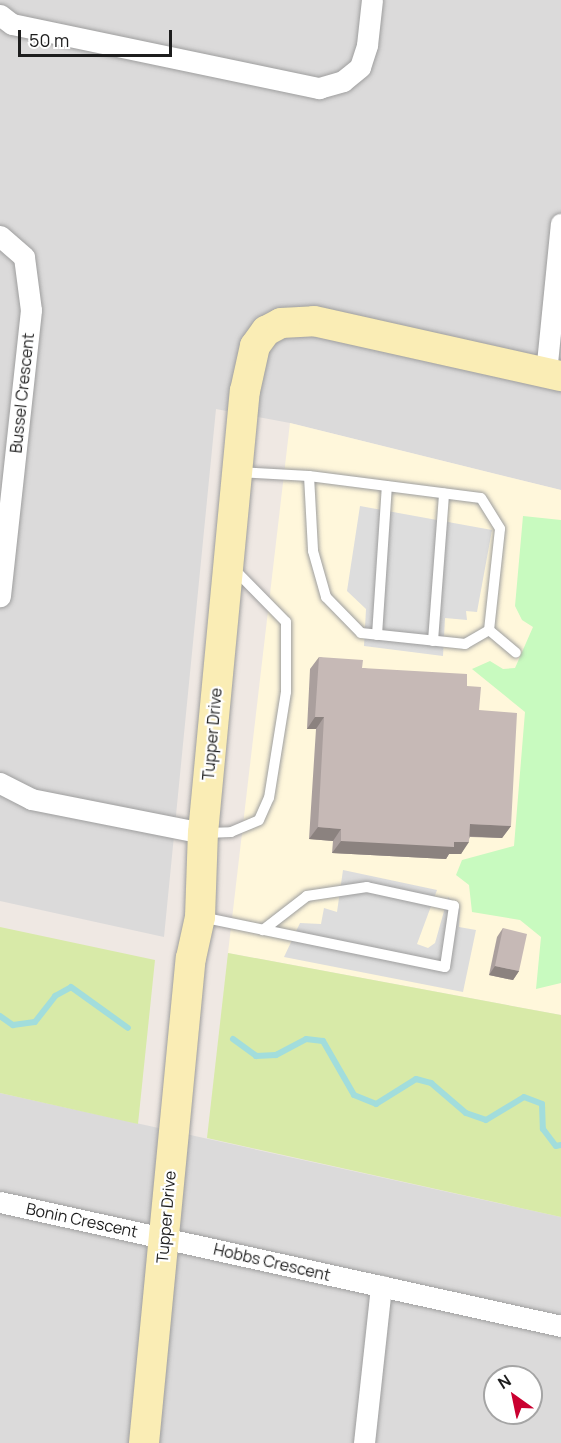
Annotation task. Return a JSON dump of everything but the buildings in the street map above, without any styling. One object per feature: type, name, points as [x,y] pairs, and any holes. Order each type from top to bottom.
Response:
[{"type":"street","points":[[0,15],[24,27],[319,88],[342,81],[360,67],[367,45],[372,0]]},
{"type":"street","points":[[554,375],[561,224]]},
{"type":"street","name":"Bussel Crescent","points":[[0,236],[24,257],[31,310],[0,597]]},
{"type":"street","name":"Tupper Drive","points":[[144,1443],[191,958],[200,917],[202,833],[249,364],[261,339],[281,323],[314,321],[554,375]]},
{"type":"street","points":[[0,783],[32,799],[202,833]]},
{"type":"street","name":"Bonin Crescent","points":[[0,1202],[164,1237]]},
{"type":"street","name":"Hobbs Crescent","points":[[164,1237],[561,1326]]},
{"type":"street","points":[[364,1443],[381,1286]]},
{"type":"lane","points":[[238,471],[309,476],[481,498],[500,529],[489,630]]},
{"type":"lane","points":[[309,476],[313,550],[326,597],[360,633],[465,644],[489,630]]},
{"type":"lane","points":[[377,635],[387,486]]},
{"type":"lane","points":[[433,641],[444,493]]},
{"type":"lane","points":[[202,833],[231,832],[259,819],[269,798],[286,692],[286,622],[228,564]]},
{"type":"lane","points":[[489,630],[516,653]]},
{"type":"lane","points":[[200,917],[445,968],[454,906],[367,887],[307,896],[263,930]]},
{"type":"shaded area","points":[[0,0],[561,0],[561,490],[290,423],[216,409],[164,937],[0,901]]},
{"type":"shaded area","points":[[290,423],[561,490],[561,1015],[228,953]]},
{"type":"shaded area","points":[[360,506],[492,530],[477,612],[466,611],[467,620],[445,618],[443,656],[364,646],[366,609],[347,591]]},
{"type":"shaded area","points":[[343,870],[437,890],[417,944],[428,948],[435,943],[448,897],[460,909],[459,927],[476,930],[463,992],[284,957],[300,923],[321,924],[324,908],[337,912]]},
{"type":"shaded area","points":[[0,1093],[561,1217],[561,1443],[0,1443]]},
{"type":"green space","points":[[523,516],[561,520],[561,983],[536,989],[541,937],[520,920],[472,912],[469,885],[456,875],[462,860],[514,846],[525,712],[472,669],[490,661],[503,669],[515,668],[533,627],[522,620],[515,606]]},
{"type":"green space","points":[[0,927],[155,960],[138,1124],[0,1093]]},
{"type":"green space","points":[[228,953],[561,1015],[561,1217],[207,1138]]},
{"type":"waterway","points":[[0,1016],[13,1025],[35,1022],[55,996],[71,987],[128,1028]]},
{"type":"waterway","points":[[233,1039],[256,1056],[276,1055],[306,1039],[323,1041],[354,1095],[376,1104],[416,1079],[431,1083],[466,1113],[486,1120],[524,1097],[542,1104],[543,1129],[556,1146],[561,1145]]}]
